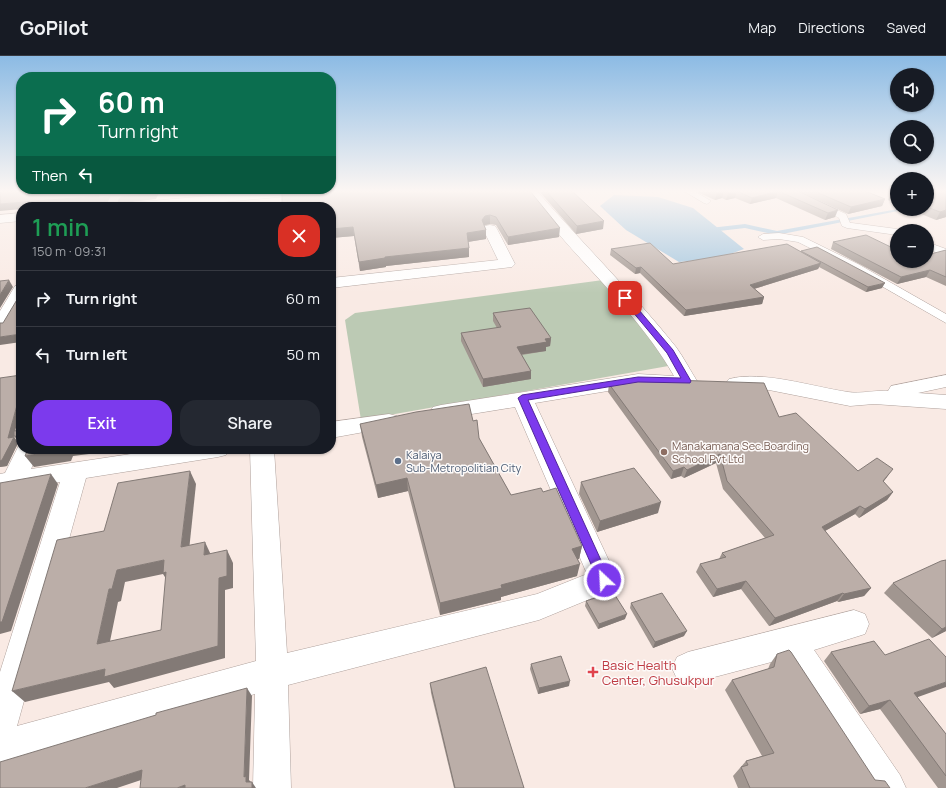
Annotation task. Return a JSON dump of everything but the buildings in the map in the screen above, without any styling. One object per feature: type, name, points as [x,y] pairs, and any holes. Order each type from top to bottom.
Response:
[{"type":"street","points":[[560,225],[616,287],[670,352],[687,381]]},
{"type":"street","points":[[336,282],[508,264],[490,228]]},
{"type":"street","points":[[1,322],[16,298]]},
{"type":"street","points":[[1,322],[16,320]]},
{"type":"street","points":[[336,429],[638,380],[769,384],[850,399],[874,397],[946,381]]},
{"type":"street","points":[[874,397],[946,402]]},
{"type":"street","points":[[0,748],[272,673],[539,607],[604,580],[522,398]]},
{"type":"street","points":[[7,482],[25,454]]},
{"type":"street","points":[[7,482],[76,471],[139,455],[152,454]]},
{"type":"street","points":[[262,454],[272,673],[272,788]]},
{"type":"street","points":[[0,726],[76,471]]},
{"type":"street","points":[[688,668],[854,624]]},
{"type":"street","points":[[790,642],[887,788]]},
{"type":"lane","points":[[848,225],[890,231]]},
{"type":"lane","points":[[763,238],[779,236],[800,239],[854,266],[946,319]]},
{"type":"lane","points":[[934,248],[946,253]]},
{"type":"green space","points":[[603,280],[674,365],[361,420],[345,320],[355,313]]},
{"type":"water","points":[[621,225],[714,225],[744,249],[719,258],[679,262],[626,230]]},
{"type":"waterway","points":[[710,230],[745,226],[777,233],[819,225]]},
{"type":"place","name":"Manakamana Sec.Boarding School Pvt Ltd","points":[[664,452]]},
{"type":"place","name":"Kalaiya Sub-Metropolitian City","points":[[398,461]]},
{"type":"place","name":"Basic Health Center, Ghusukpur","points":[[593,672]]},
{"type":"route","points":[[604,580],[522,398],[638,380],[687,381],[670,352],[625,298]]}]
